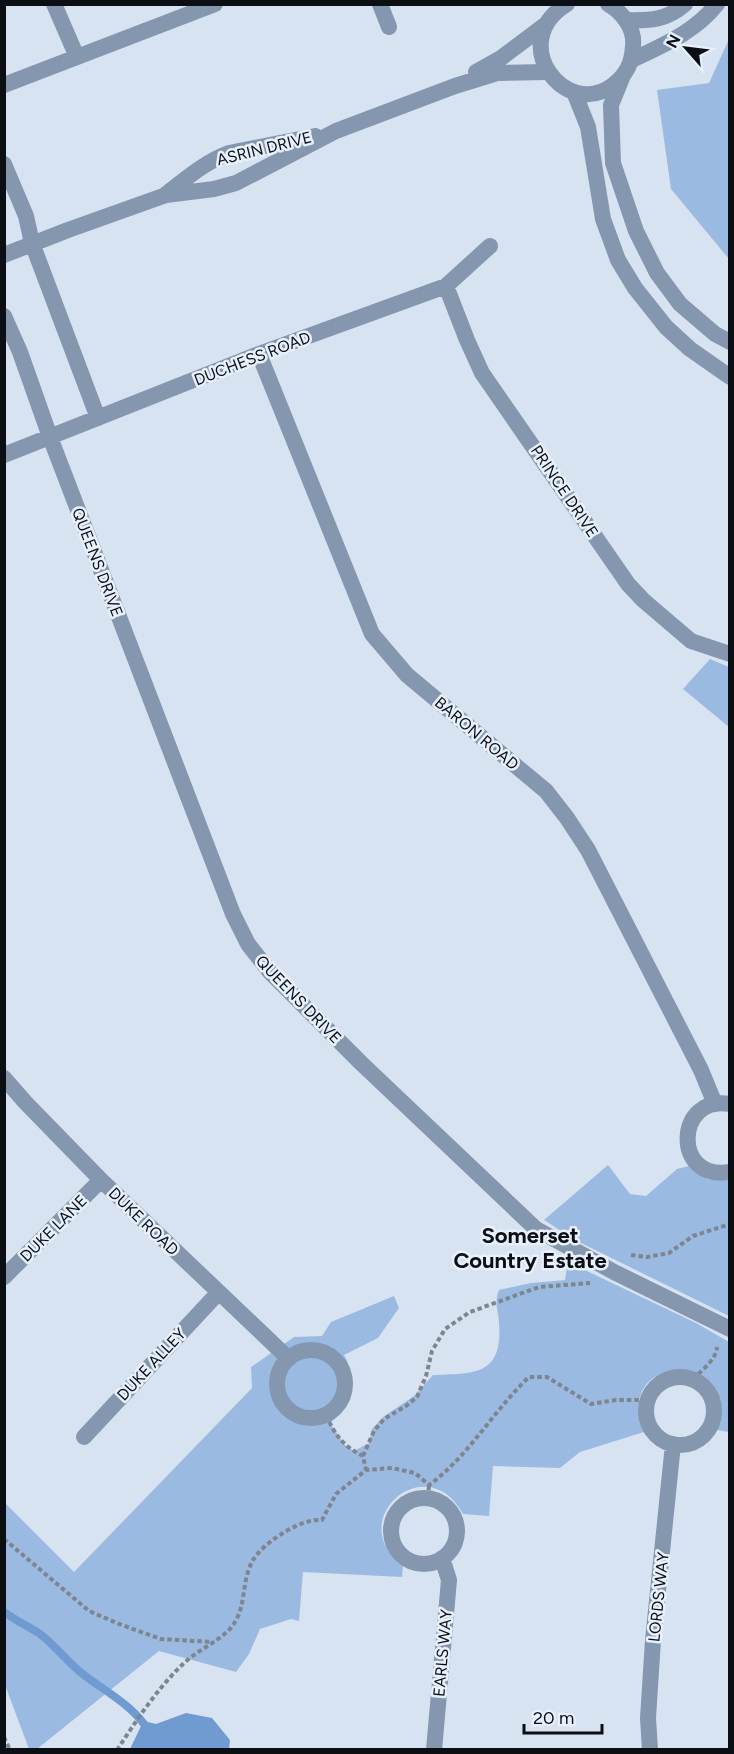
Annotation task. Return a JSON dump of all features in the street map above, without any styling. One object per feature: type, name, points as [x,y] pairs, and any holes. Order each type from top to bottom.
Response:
[{"type":"street","points":[[54,4],[77,57]]},
{"type":"street","points":[[4,85],[214,4]]},
{"type":"street","points":[[380,4],[388,27]]},
{"type":"street","points":[[626,21],[654,21],[677,11],[685,4]]},
{"type":"street","points":[[632,60],[672,41],[699,23],[717,4]]},
{"type":"street","points":[[609,5],[626,21],[634,40],[632,60],[611,105],[614,163],[636,231],[657,273],[680,304],[697,320],[729,342]]},
{"type":"street","name":"ASRIN DRIVE","points":[[455,86],[501,58],[545,25],[561,6]]},
{"type":"street","points":[[545,25],[541,41],[541,57],[547,72],[564,87],[574,92],[591,94],[608,89],[622,78]]},
{"type":"street","name":"ASRIN DRIVE","points":[[4,255],[166,195],[214,189],[236,183],[336,131],[455,86],[497,73],[547,72]]},
{"type":"street","points":[[574,92],[588,127],[603,219],[618,260],[635,288],[666,327],[690,350],[729,377]]},
{"type":"street","name":"ASRIN DRIVE","points":[[166,195],[205,163],[229,153],[336,131]]},
{"type":"street","points":[[4,164],[26,216],[32,243],[98,418]]},
{"type":"street","name":"DUCHESS ROAD","points":[[4,455],[259,354],[446,286],[490,246]]},
{"type":"street","name":"PRINCE DRIVE","points":[[446,286],[482,373],[628,584],[643,600],[691,641],[729,654]]},
{"type":"street","name":"QUEENS DRIVE","points":[[4,316],[20,352],[50,437],[233,914],[248,944],[270,972],[361,1063],[536,1229],[614,1272],[727,1327]]},
{"type":"street","name":"BARON ROAD","points":[[259,354],[372,634],[407,675],[546,790],[567,818],[593,860],[701,1070],[722,1104],[705,1107],[696,1114],[690,1124],[687,1145],[691,1156],[699,1166],[710,1172],[722,1174],[729,1172]]},
{"type":"street","name":"DUKE ROAD","points":[[4,1078],[101,1180],[288,1358]]},
{"type":"street","name":"DUKE LANE","points":[[4,1277],[101,1180]]},
{"type":"street","name":"DUKE ALLEY","points":[[84,1437],[219,1292]]},
{"type":"street","points":[[320,1351],[331,1356],[339,1364],[344,1375],[345,1386],[342,1398],[326,1415],[315,1418],[295,1414],[280,1398],[277,1388],[278,1377],[288,1358],[297,1352],[320,1351]]},
{"type":"street","points":[[682,1376],[693,1379],[703,1385],[714,1404],[711,1426],[695,1442],[684,1445],[662,1440],[648,1423],[646,1412],[648,1401],[653,1390],[671,1378],[682,1376]]},
{"type":"street","name":"LORDS WAY","points":[[650,1749],[648,1718],[653,1640],[673,1444]]},
{"type":"street","points":[[428,1491],[447,1507],[453,1516],[457,1526],[457,1536],[453,1547],[442,1558],[427,1563],[406,1558],[393,1541],[392,1531],[393,1520],[399,1510],[428,1491]]},
{"type":"street","name":"EARLS WAY","points":[[434,1749],[448,1580],[442,1558]]},
{"type":"path","points":[[630,1255],[648,1257],[669,1253],[693,1236],[729,1224]]},
{"type":"path","points":[[366,1470],[363,1456],[374,1431],[384,1419],[417,1397],[426,1376],[432,1352],[446,1329],[470,1312],[539,1287],[600,1282]]},
{"type":"path","points":[[693,1379],[717,1352],[716,1333],[727,1327]]},
{"type":"path","points":[[117,1749],[145,1709],[182,1665],[229,1630],[241,1613],[244,1585],[253,1559],[282,1532],[312,1519],[322,1520],[336,1494],[366,1470],[392,1468],[415,1473],[428,1491],[470,1446],[512,1393],[529,1377],[547,1377],[591,1404],[616,1400],[648,1401]]},
{"type":"path","points":[[326,1415],[335,1436],[348,1448],[363,1456]]},
{"type":"path","points":[[4,1539],[89,1611],[161,1639],[213,1642]]},
{"type":"path","points":[[4,1737],[10,1749]]},
{"type":"shaded area","points":[[729,39],[730,259],[671,189],[657,90],[709,83]]},
{"type":"shaded area","points":[[710,659],[729,667],[729,727],[683,689]]},
{"type":"shaded area","points":[[608,1165],[630,1194],[646,1196],[677,1169],[689,1166],[707,1179],[729,1181],[729,1316],[577,1241],[544,1220]]},
{"type":"shaded area","points":[[568,1262],[696,1323],[729,1342],[729,1432],[717,1430],[717,1403],[708,1385],[693,1374],[675,1371],[658,1375],[644,1387],[639,1406],[644,1432],[580,1452],[560,1468],[493,1466],[489,1516],[463,1514],[447,1495],[429,1487],[412,1489],[396,1498],[385,1512],[381,1529],[387,1548],[403,1566],[402,1577],[303,1572],[299,1621],[291,1619],[260,1629],[249,1654],[236,1672],[159,1651],[37,1749],[29,1749],[5,1685],[5,1503],[74,1572],[252,1388],[251,1367],[294,1337],[322,1336],[331,1322],[394,1296],[399,1308],[378,1338],[344,1355],[351,1374],[351,1392],[344,1408],[330,1423],[345,1445],[354,1451],[369,1443],[372,1429],[383,1417],[414,1396],[433,1375],[473,1372],[491,1362],[499,1340],[497,1302],[499,1290],[531,1283],[565,1280]]},
{"type":"shaded area","points":[[186,1713],[212,1718],[230,1740],[229,1749],[130,1749],[141,1726],[148,1722],[156,1724]]},
{"type":"waterway","points":[[4,1612],[40,1634],[78,1670],[124,1703],[144,1724]]},
{"type":"district","name":"Somerset Country Estate","points":[[530,1248]]}]
